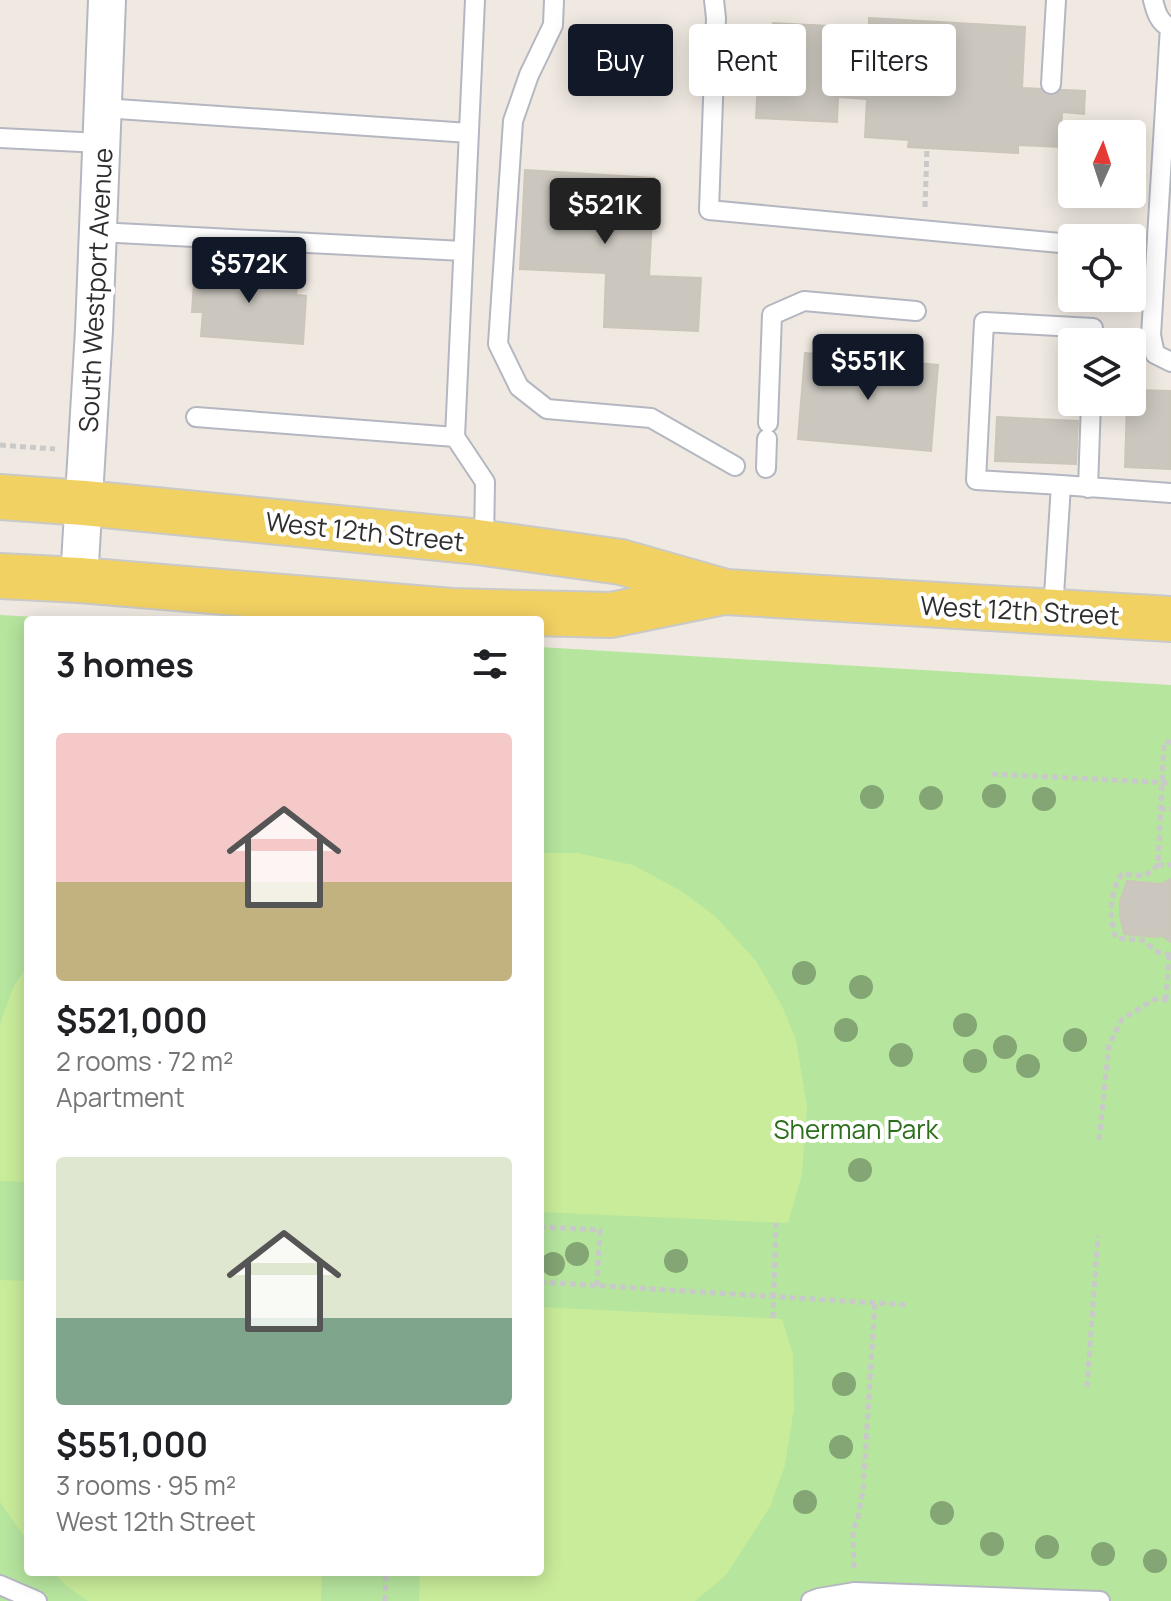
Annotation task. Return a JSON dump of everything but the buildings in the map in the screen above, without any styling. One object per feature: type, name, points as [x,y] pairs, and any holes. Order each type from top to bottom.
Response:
[{"type":"main road","name":"West 12th Street","points":[[0,497],[484,543],[621,562],[726,592],[1171,619]]},
{"type":"main road","name":"West 12th Street","points":[[0,576],[452,611],[611,615],[726,592]]},
{"type":"street","name":"South Westport Avenue","points":[[79,580],[107,0]]},
{"type":"lane","points":[[475,0],[455,437],[485,482],[484,543]]},
{"type":"lane","points":[[554,0],[553,25],[529,75],[513,121],[498,344],[519,387],[547,409],[651,418],[735,466]]},
{"type":"lane","points":[[714,0],[716,18],[709,210],[1058,243]]},
{"type":"lane","points":[[1051,84],[1056,0]]},
{"type":"lane","points":[[1153,0],[1156,13],[1170,28],[1151,335],[1155,354],[1171,362]]},
{"type":"lane","points":[[0,138],[102,125],[469,133]]},
{"type":"lane","points":[[98,232],[463,251]]},
{"type":"lane","points":[[766,468],[772,315],[804,301],[916,311]]},
{"type":"lane","points":[[1093,328],[984,322],[976,480],[1171,493]]},
{"type":"lane","points":[[1088,488],[1091,416]]},
{"type":"lane","points":[[196,417],[455,437]]},
{"type":"lane","points":[[1053,611],[1061,485]]},
{"type":"lane","points":[[0,1585],[37,1601]]},
{"type":"lane","points":[[811,1601],[855,1592],[1100,1601]]},
{"type":"path","points":[[925,230],[927,148]]},
{"type":"path","points":[[0,445],[87,452]]},
{"type":"path","points":[[1158,865],[1164,742],[1171,742]]},
{"type":"path","points":[[992,774],[1171,783]]},
{"type":"path","points":[[1160,809],[1171,809]]},
{"type":"path","points":[[1099,1140],[1109,1045],[1122,1019],[1155,999],[1169,1000],[1170,955],[1158,952],[1142,940],[1116,938],[1112,927],[1113,891],[1122,874],[1145,876],[1158,865],[1171,865]]},
{"type":"path","points":[[773,1318],[776,1223]]},
{"type":"path","points":[[544,1227],[600,1230],[597,1286]]},
{"type":"path","points":[[1087,1387],[1098,1236]]},
{"type":"path","points":[[544,1282],[909,1305]]},
{"type":"path","points":[[855,1592],[853,1531],[863,1490],[875,1302]]},
{"type":"path","points":[[385,1601],[386,1576]]},
{"type":"green space","name":"Sherman Park","points":[[0,615],[24,616],[24,1576],[544,1576],[544,647],[1171,685],[1171,1601],[0,1601]]},
{"type":"green space","points":[[544,853],[577,853],[633,865],[681,891],[715,916],[756,961],[782,1006],[796,1040],[807,1106],[802,1174],[788,1223],[544,1212]]},
{"type":"green space","points":[[24,971],[24,1182],[0,1181],[0,1024],[13,988]]},
{"type":"green space","points":[[0,1280],[24,1281],[24,1536],[0,1502]]},
{"type":"green space","points":[[544,1307],[782,1319],[793,1355],[794,1408],[785,1465],[770,1507],[726,1575],[695,1601],[419,1601],[420,1576],[544,1576]]},
{"type":"green space","points":[[57,1576],[322,1576],[321,1601],[88,1601]]}]
